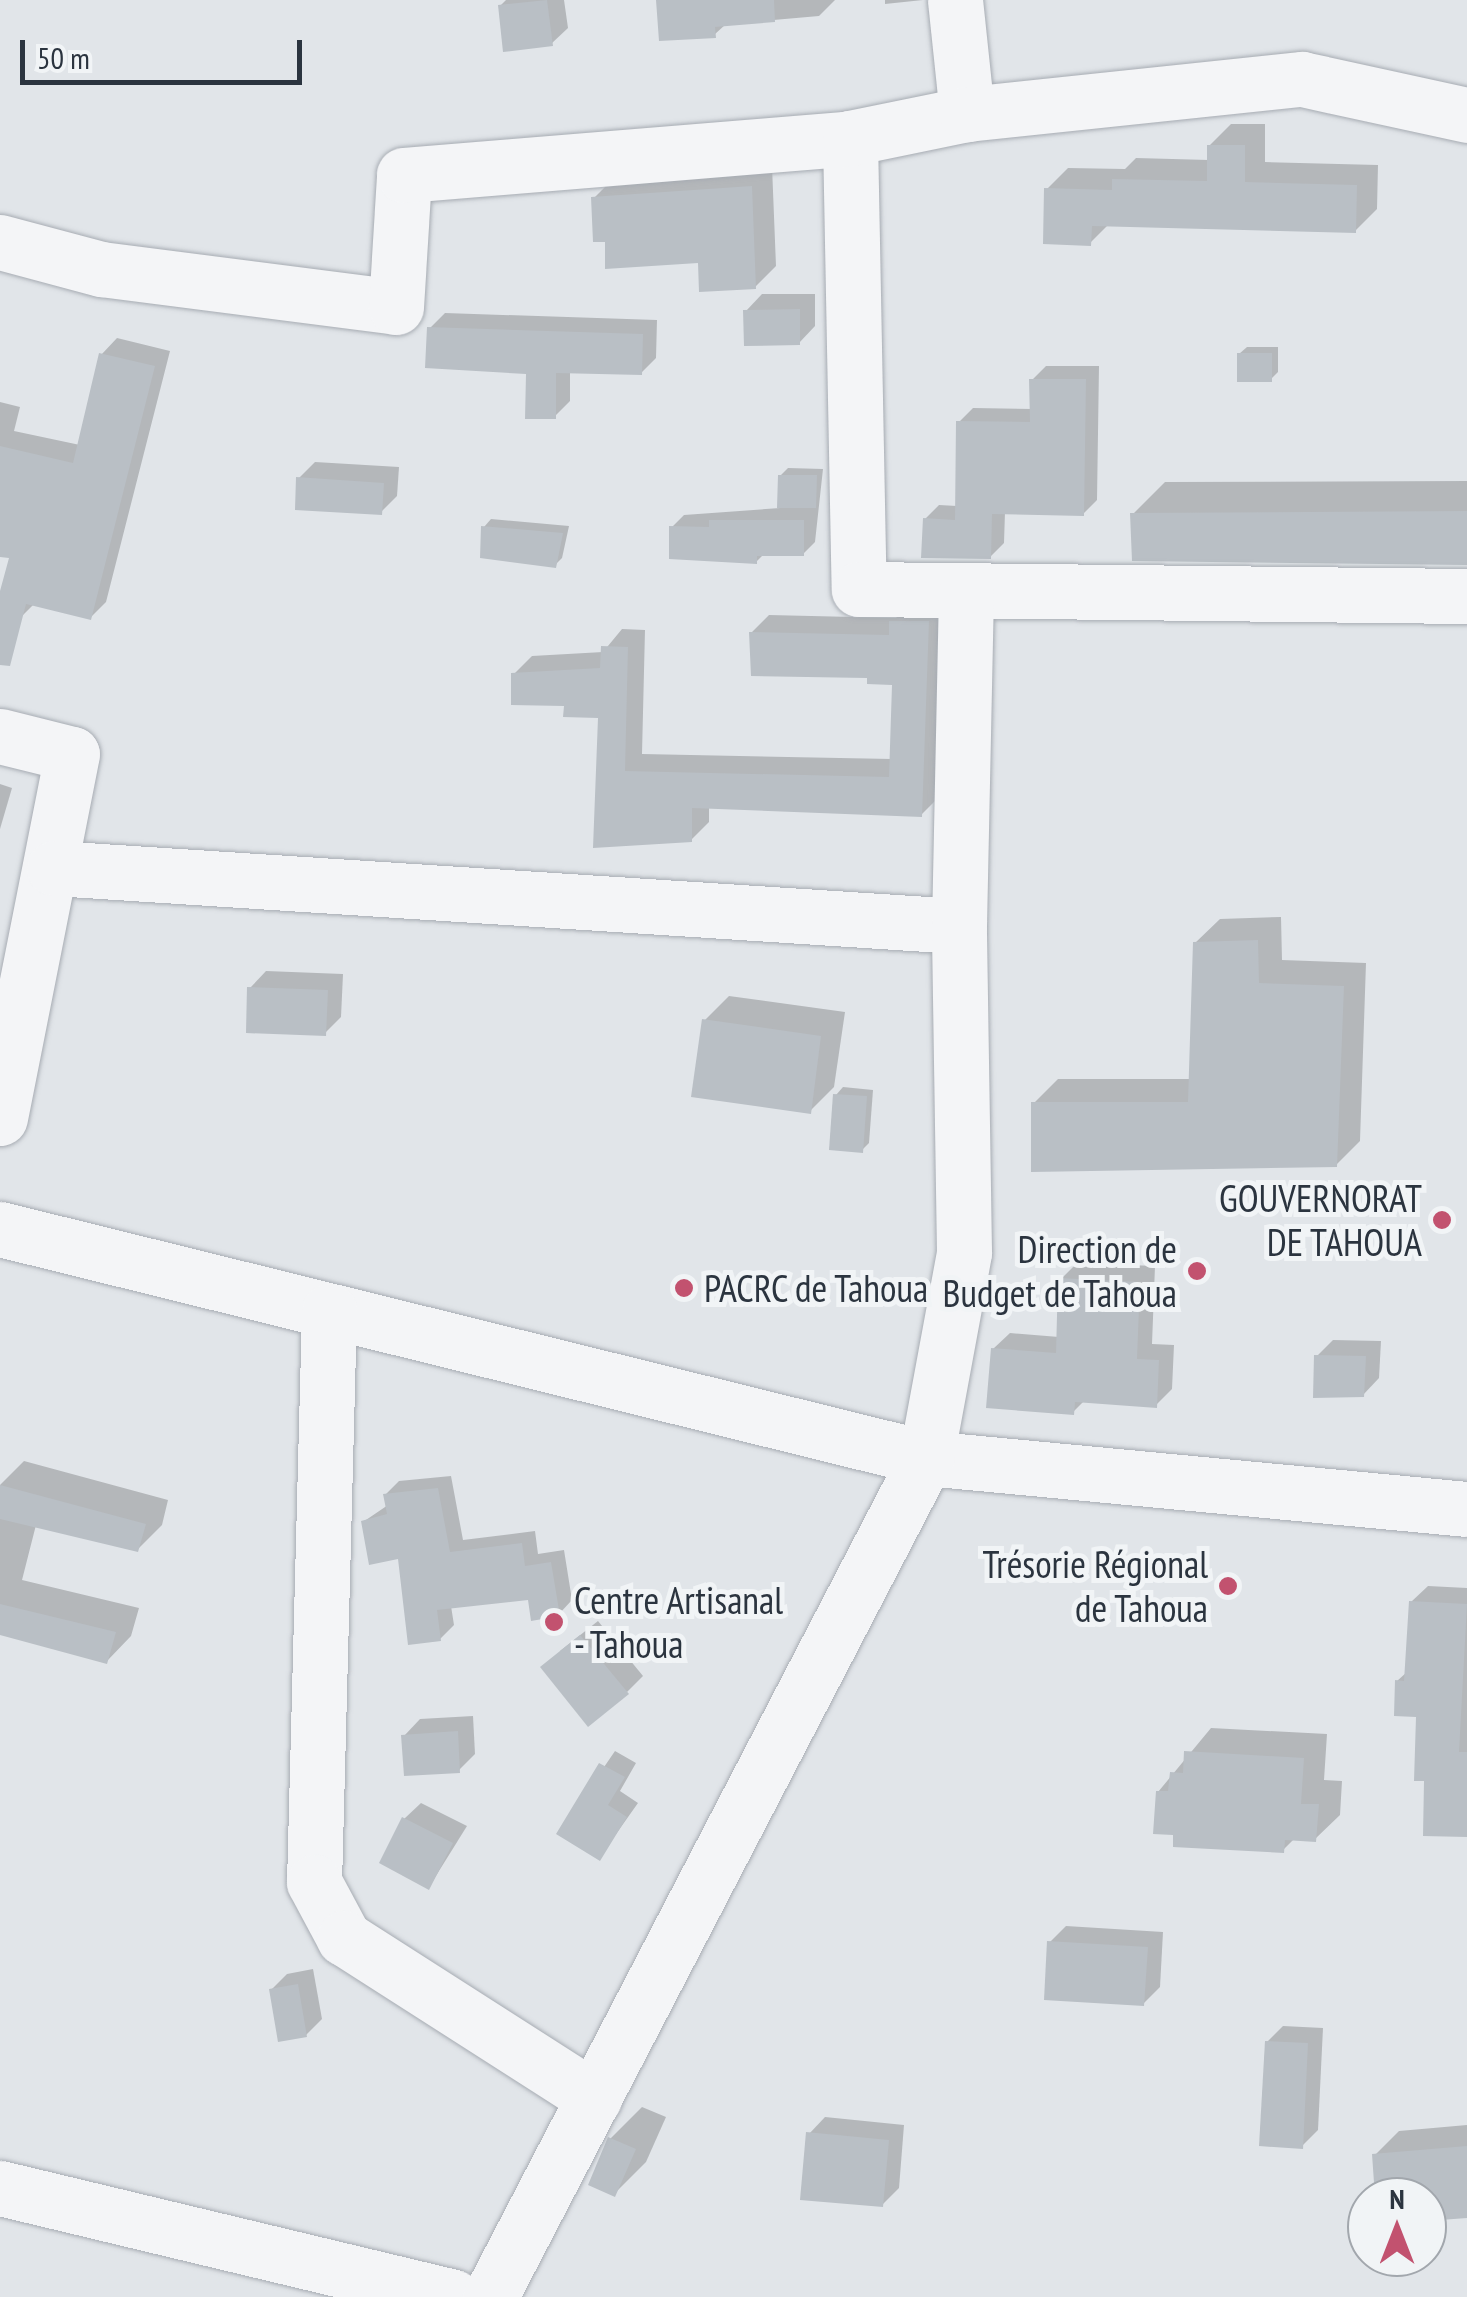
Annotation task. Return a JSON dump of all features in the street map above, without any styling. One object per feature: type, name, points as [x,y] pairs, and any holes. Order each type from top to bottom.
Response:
[{"type":"street","points":[[955,0],[968,114]]},
{"type":"street","points":[[0,242],[101,268],[396,307],[404,174],[850,138],[968,114],[1302,79],[1467,115]]},
{"type":"street","points":[[850,138],[859,589],[1467,596]]},
{"type":"street","points":[[490,2297],[926,1458],[964,1252],[959,926],[966,593]]},
{"type":"street","points":[[0,736],[72,754],[54,868],[0,1118]]},
{"type":"street","points":[[54,868],[959,926]]},
{"type":"street","points":[[0,1229],[926,1458],[1467,1509]]},
{"type":"street","points":[[328,1311],[314,1882],[344,1938],[594,2098]]},
{"type":"street","points":[[0,2188],[453,2297]]},
{"type":"building","points":[[547,0],[553,46],[503,52],[498,5]]},
{"type":"building","points":[[656,0],[774,0],[775,22],[715,27],[716,38],[659,41]]},
{"type":"building","points":[[1207,145],[1245,145],[1245,182],[1357,185],[1356,233],[1092,226],[1091,246],[1043,244],[1044,188],[1112,190],[1112,179],[1207,181]]},
{"type":"building","points":[[752,186],[756,289],[699,292],[698,263],[605,269],[605,242],[593,242],[591,197]]},
{"type":"building","points":[[800,309],[800,345],[744,346],[743,310]]},
{"type":"building","points":[[427,327],[643,334],[642,375],[556,373],[556,419],[525,419],[526,374],[425,368]]},
{"type":"building","points":[[99,353],[155,366],[91,620],[26,604],[10,666],[0,665],[0,591],[9,558],[0,557],[0,446],[73,463]]},
{"type":"building","points":[[1237,353],[1272,353],[1272,382],[1237,382]]},
{"type":"building","points":[[1029,379],[1086,379],[1084,516],[992,514],[991,559],[921,558],[923,518],[955,520],[956,421],[1030,422]]},
{"type":"building","points":[[778,475],[817,475],[816,508],[777,508]]},
{"type":"building","points":[[296,477],[384,483],[382,515],[295,510]]},
{"type":"building","points":[[1467,511],[1467,565],[1132,561],[1130,513]]},
{"type":"building","points":[[709,520],[804,520],[804,556],[757,556],[757,564],[669,559],[669,526],[709,527]]},
{"type":"building","points":[[481,526],[563,533],[556,568],[480,558]]},
{"type":"building","points":[[889,621],[929,621],[922,817],[692,808],[692,842],[593,848],[598,718],[563,717],[564,706],[511,705],[511,673],[600,668],[601,646],[628,647],[625,771],[889,777],[892,685],[867,684],[867,678],[751,676],[749,632],[889,635]]},
{"type":"building","points":[[1258,940],[1259,983],[1344,986],[1337,1167],[1031,1172],[1031,1102],[1188,1102],[1193,942]]},
{"type":"building","points":[[247,987],[328,990],[326,1036],[246,1033]]},
{"type":"building","points":[[702,1019],[821,1036],[811,1114],[691,1097]]},
{"type":"building","points":[[833,1094],[867,1096],[863,1153],[829,1150]]},
{"type":"building","points":[[1058,1278],[1140,1282],[1137,1359],[1159,1360],[1157,1408],[1075,1402],[1074,1415],[986,1408],[991,1348],[1056,1353]]},
{"type":"building","points":[[1314,1355],[1366,1356],[1364,1397],[1313,1398]]},
{"type":"building","points":[[0,1485],[146,1524],[138,1552],[0,1519]]},
{"type":"building","points":[[438,1488],[450,1552],[522,1543],[525,1566],[551,1562],[560,1616],[531,1621],[528,1600],[437,1610],[441,1641],[408,1645],[398,1559],[369,1565],[361,1521],[387,1514],[383,1494]]},
{"type":"building","points":[[1409,1601],[1467,1604],[1459,1752],[1467,1752],[1467,1837],[1423,1836],[1424,1781],[1414,1781],[1416,1717],[1394,1716],[1395,1680],[1404,1681]]},
{"type":"building","points":[[0,1604],[116,1632],[107,1664],[0,1635]]},
{"type":"building","points":[[580,1635],[629,1694],[588,1727],[540,1667]]},
{"type":"building","points":[[458,1731],[460,1773],[404,1776],[401,1735]]},
{"type":"building","points":[[1184,1751],[1304,1758],[1301,1804],[1319,1804],[1316,1842],[1285,1840],[1284,1853],[1173,1847],[1173,1835],[1153,1834],[1156,1791],[1168,1791],[1170,1772],[1183,1773]]},
{"type":"building","points":[[599,1763],[625,1777],[608,1805],[627,1817],[600,1861],[556,1834]]},
{"type":"building","points":[[402,1817],[453,1843],[429,1890],[379,1863]]},
{"type":"building","points":[[1047,1941],[1148,1947],[1144,2006],[1044,2000]]},
{"type":"building","points":[[298,1984],[307,2037],[278,2042],[269,1989]]},
{"type":"building","points":[[1265,2041],[1308,2043],[1303,2149],[1259,2146]]},
{"type":"building","points":[[806,2132],[889,2140],[883,2207],[800,2200]]},
{"type":"building","points":[[608,2137],[636,2149],[615,2197],[588,2185]]},
{"type":"building","points":[[1467,2146],[1467,2218],[1447,2220],[1447,2177],[1374,2177],[1372,2154]]},
{"type":"place","name":"GOUVERNORAT DE TAHOUA","points":[[1442,1220]]},
{"type":"place","name":"Direction de Budget de Tahoua","points":[[1197,1271]]},
{"type":"place","name":"PACRC de Tahoua","points":[[684,1288]]},
{"type":"place","name":"Trésorie Régional de Tahoua","points":[[1228,1586]]},
{"type":"place","name":"Centre Artisanal - Tahoua","points":[[554,1622]]}]
